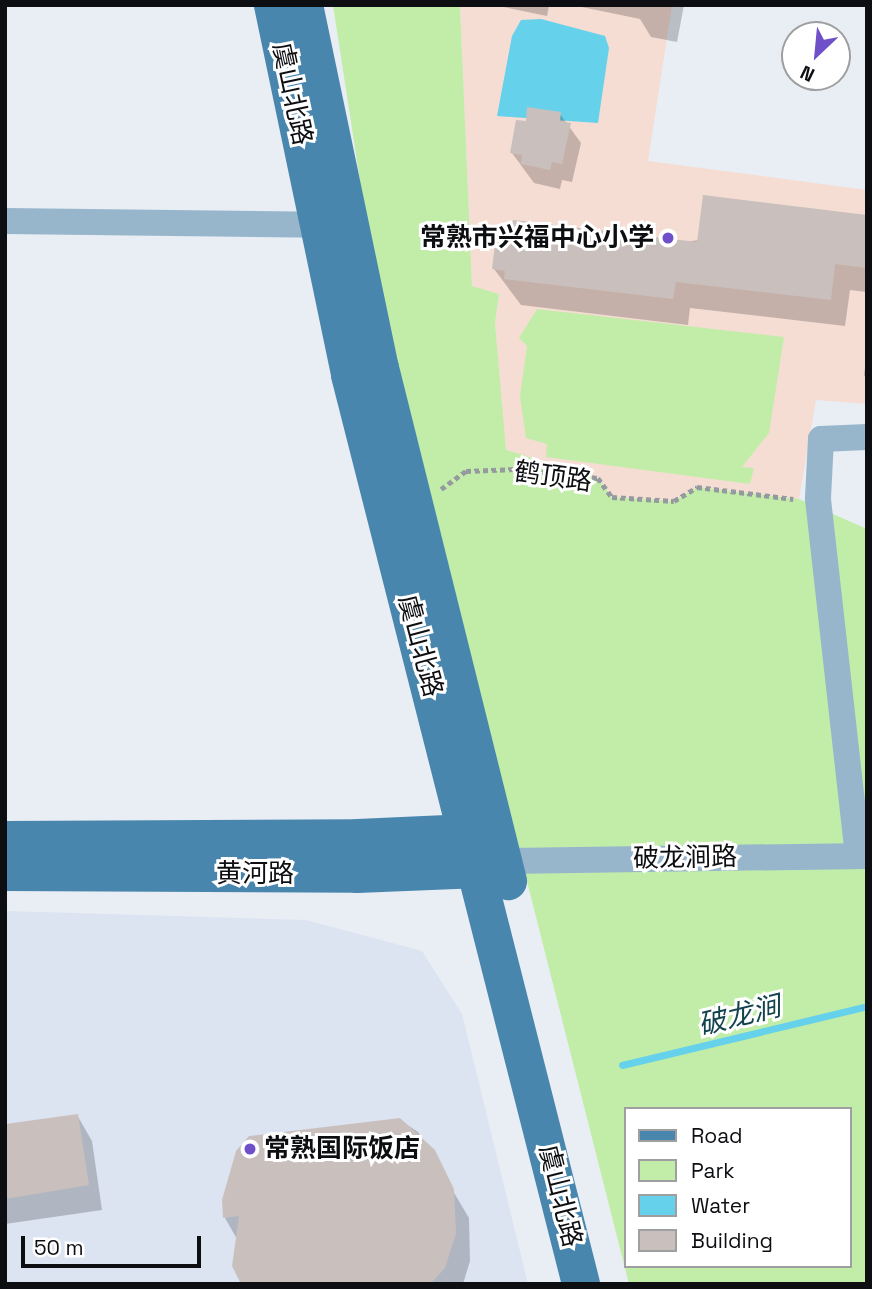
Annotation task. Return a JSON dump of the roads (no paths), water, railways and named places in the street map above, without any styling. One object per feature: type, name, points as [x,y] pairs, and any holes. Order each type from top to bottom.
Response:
[{"type":"main road","name":"虞山北路","points":[[273,5],[360,412],[482,828]]},
{"type":"main road","name":"虞山北路","points":[[304,5],[416,511],[581,1284]]},
{"type":"main road","name":"黄河路","points":[[5,840],[482,828]]},
{"type":"main road","name":"虞山北路","points":[[491,865],[609,1284]]},
{"type":"main road","name":"黄河路","points":[[5,872],[491,865]]},
{"type":"street","points":[[5,221],[319,225]]},
{"type":"street","points":[[862,856],[818,498],[821,439],[867,438]]},
{"type":"street","name":"破龙涧路","points":[[491,865],[862,856]]},
{"type":"water","points":[[541,19],[605,36],[609,48],[598,123],[497,116],[512,36],[521,20]]},
{"type":"waterway","name":"破龙涧","points":[[622,1065],[867,1006]]},
{"type":"place","name":"常熟市兴福中心小学","points":[[668,238]]},
{"type":"place","name":"常熟国际饭店","points":[[250,1149]]}]
